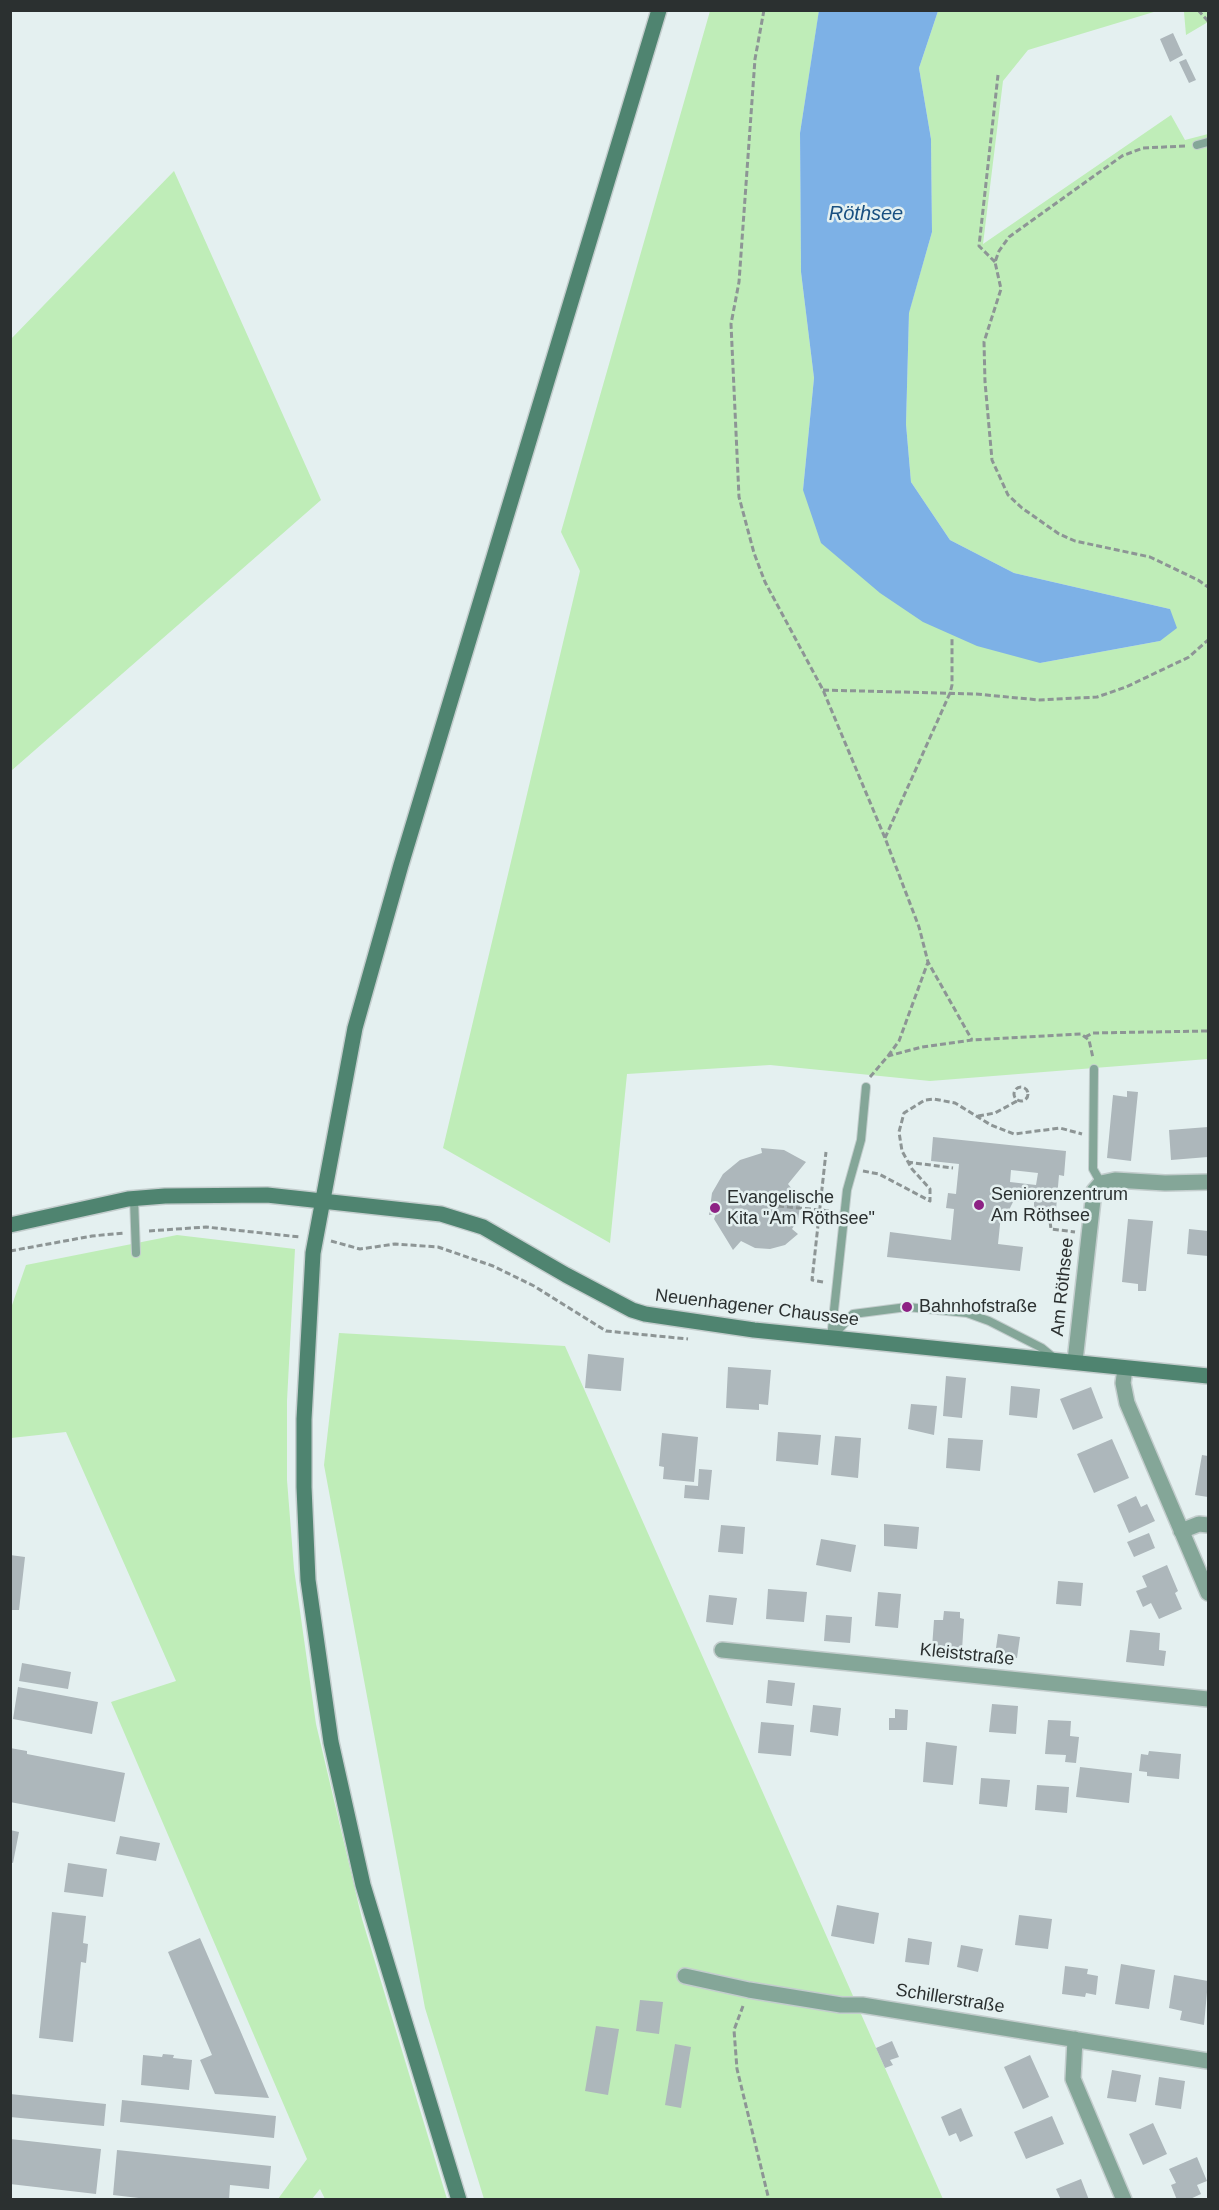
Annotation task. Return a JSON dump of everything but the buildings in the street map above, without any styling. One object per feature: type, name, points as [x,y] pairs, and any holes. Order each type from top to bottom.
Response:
[{"type":"main road","points":[[459,2199],[360,1874],[331,1742],[310,1591],[304,1487],[304,1419],[313,1253],[354,1028],[659,10]]},
{"type":"main road","name":"Neuenhagener Chaussee","points":[[10,1225],[134,1199],[267,1195],[441,1214],[483,1227],[566,1275],[632,1310],[645,1314],[831,1338],[1209,1376]]},
{"type":"street","points":[[1101,1183],[1115,1180],[1165,1183],[1209,1182]]},
{"type":"street","name":"Am Röthsee","points":[[1075,1361],[1091,1201],[1094,1191],[1101,1183]]},
{"type":"street","points":[[1125,1369],[1124,1383],[1127,1403],[1209,1593]]},
{"type":"street","points":[[1181,1531],[1199,1524],[1209,1525]]},
{"type":"street","name":"Kleiststraße","points":[[722,1650],[1209,1699]]},
{"type":"street","name":"Schillerstraße","points":[[685,1976],[749,1990],[841,2005],[862,2005],[1209,2061]]},
{"type":"street","points":[[1075,2039],[1073,2079],[1124,2199]]},
{"type":"lane","points":[[1197,145],[1209,142]]},
{"type":"lane","points":[[1094,1069],[1093,1169],[1101,1183]]},
{"type":"lane","points":[[831,1338],[845,1212],[861,1140],[866,1087]]},
{"type":"lane","points":[[134,1199],[136,1253]]},
{"type":"lane","points":[[831,1338],[853,1314],[907,1307],[967,1313],[989,1321],[1042,1348],[1056,1360]]},
{"type":"path","points":[[764,10],[755,60],[739,282],[731,324],[739,497],[754,553],[765,582],[823,690],[885,838],[919,927],[928,962],[972,1040]]},
{"type":"path","points":[[1198,10],[1209,21]]},
{"type":"path","points":[[995,262],[979,246],[998,75]]},
{"type":"path","points":[[1197,145],[1143,148],[1122,156],[1009,237],[999,251],[995,262],[1000,289],[984,342],[989,445],[997,477],[1008,495],[1043,525],[1059,534],[1075,541],[1150,557],[1209,587]]},
{"type":"path","points":[[885,838],[950,693],[952,638]]},
{"type":"path","points":[[823,690],[950,693],[1039,700],[1097,697],[1126,687],[1189,657],[1209,640]]},
{"type":"path","points":[[866,1087],[871,1075],[899,1041],[928,962]]},
{"type":"path","points":[[1085,1037],[1093,1034],[1209,1031]]},
{"type":"path","points":[[888,1056],[922,1047],[972,1040],[1081,1034],[1089,1040],[1094,1069]]},
{"type":"path","points":[[976,1116],[989,1115],[1017,1101],[1024,1101],[1028,1098],[1024,1087],[1015,1090],[1013,1095],[1017,1101]]},
{"type":"path","points":[[853,1170],[879,1174],[930,1201],[930,1189],[907,1162],[899,1132],[904,1113],[910,1107],[925,1100],[945,1100],[1014,1134],[1060,1128],[1093,1135]]},
{"type":"path","points":[[826,1152],[812,1280],[837,1284]]},
{"type":"path","points":[[907,1162],[953,1168]]},
{"type":"path","points":[[778,1206],[845,1212]]},
{"type":"path","points":[[749,1990],[734,2030],[737,2069],[769,2199]]},
{"type":"green space","points":[[710,11],[819,11],[800,133],[801,272],[814,378],[803,490],[1040,663],[1160,641],[1170,609],[1014,573],[950,540],[911,482],[906,424],[909,312],[932,232],[931,139],[919,68],[938,11],[1157,11],[1028,50],[1003,81],[983,244],[1171,115],[1185,140],[1208,134],[1208,1059],[930,1081],[770,1065],[627,1074],[610,1243],[443,1148],[580,571],[561,532]]},
{"type":"green space","points":[[1181,11],[1208,11],[1208,22],[1186,35],[1184,12]]},
{"type":"green space","points":[[174,171],[321,500],[11,771],[11,339]]},
{"type":"green space","points":[[177,1235],[295,1249],[287,1401],[287,1480],[294,1569],[316,1724],[362,1919],[447,2199],[325,2199],[320,2189],[312,2199],[278,2199],[307,2159],[111,1702],[176,1681],[66,1432],[11,1438],[11,1308],[26,1265]]},
{"type":"green space","points":[[339,1333],[565,1346],[943,2199],[484,2199],[425,2008],[324,1465]]},
{"type":"water","name":"Röthsee","points":[[819,10],[938,11],[919,68],[931,139],[932,232],[909,313],[906,424],[911,482],[950,540],[1014,573],[1170,609],[1177,628],[1160,641],[1040,663],[977,646],[923,622],[880,593],[821,543],[803,490],[814,378],[801,272],[800,133]]},
{"type":"place","name":"Seniorenzentrum Am Röthsee","points":[[979,1205]]},
{"type":"place","name":"Evangelische Kita \"Am Röthsee\"","points":[[715,1208]]},
{"type":"place","name":"Bahnhofstraße","points":[[907,1307]]}]
